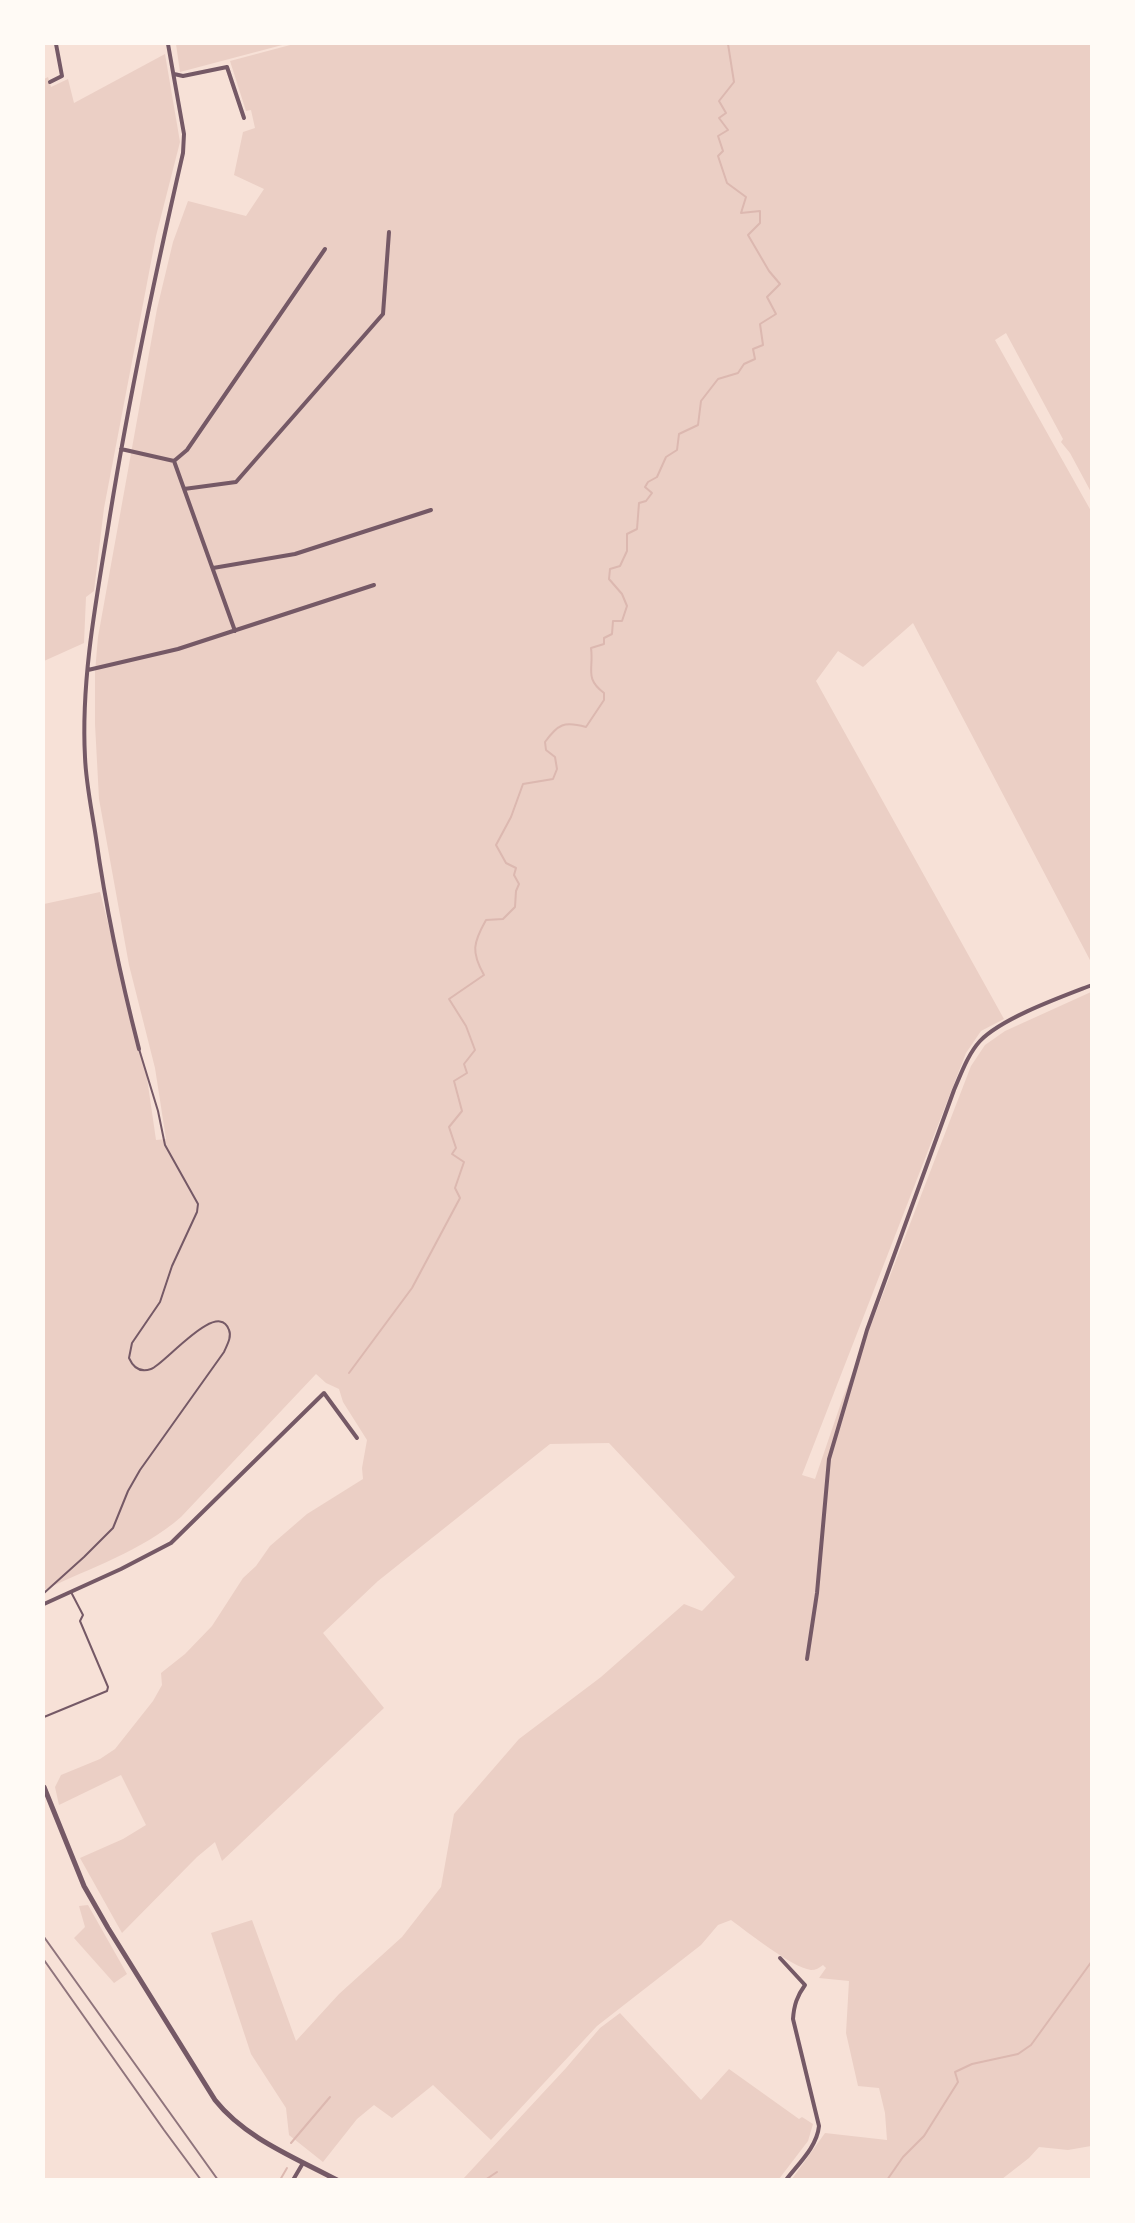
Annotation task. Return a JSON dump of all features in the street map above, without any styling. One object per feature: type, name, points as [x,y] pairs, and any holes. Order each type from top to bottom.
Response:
[{"type":"street","points":[[50,82],[62,76],[56,44]]},
{"type":"street","points":[[139,1049],[106,903],[85,756],[88,670],[95,603],[121,449],[152,288],[183,153],[184,134],[168,44]]},
{"type":"street","points":[[174,74],[183,76],[227,67],[244,118]]},
{"type":"street","points":[[184,489],[236,482],[383,314],[389,232]]},
{"type":"street","points":[[174,461],[187,450],[325,249]]},
{"type":"street","points":[[121,449],[174,461]]},
{"type":"street","points":[[174,461],[235,631]]},
{"type":"street","points":[[213,568],[296,554],[431,510]]},
{"type":"street","points":[[88,670],[168,651],[374,585]]},
{"type":"street","points":[[807,1659],[817,1593],[829,1459],[867,1330],[954,1090],[980,1041],[998,1028],[1027,1013],[1092,985]]},
{"type":"street","points":[[44,1604],[171,1543],[324,1393],[357,1438]]},
{"type":"street","points":[[44,1787],[84,1886],[212,2096],[238,2125],[337,2180]]},
{"type":"street","points":[[780,1958],[805,1985],[798,1994],[793,2019],[819,2126],[813,2145],[786,2180]]},
{"type":"street","points":[[293,2180],[304,2162]]},
{"type":"lane","points":[[44,1593],[113,1528],[128,1491],[140,1470],[224,1352],[231,1334],[226,1324],[211,1323],[190,1335],[153,1369],[140,1370],[129,1358],[132,1343],[160,1302],[172,1266],[197,1212],[198,1204],[165,1145],[158,1111],[139,1049]]},
{"type":"lane","points":[[44,1717],[107,1690],[108,1687],[80,1621],[83,1615],[72,1592]]},
{"type":"shaded area","points":[[176,44],[286,44],[180,72]]},
{"type":"shaded area","points":[[294,44],[1091,44],[1091,492],[1070,453],[1061,442],[1063,439],[1006,333],[995,340],[1091,511],[1091,962],[913,623],[863,667],[838,651],[816,681],[1004,1019],[981,1031],[966,1053],[802,1475],[815,1479],[842,1400],[971,1066],[985,1045],[1005,1031],[1091,992],[1091,2146],[1068,2150],[1039,2147],[1002,2179],[792,2179],[825,2133],[887,2140],[885,2113],[879,2088],[858,2086],[846,2033],[849,1981],[819,1978],[826,1968],[823,1965],[811,1970],[803,1968],[770,1949],[731,1920],[718,1925],[701,1945],[597,2026],[491,2140],[433,2085],[392,2118],[374,2105],[357,2119],[323,2162],[289,2135],[286,2108],[251,2054],[211,1933],[252,1920],[296,2041],[339,1994],[402,1937],[441,1887],[454,1814],[519,1739],[601,1677],[684,1604],[702,1611],[735,1577],[609,1443],[550,1444],[378,1581],[323,1633],[384,1708],[222,1861],[215,1842],[197,1857],[122,1933],[80,1858],[123,1839],[146,1825],[121,1775],[59,1805],[55,1787],[61,1775],[100,1759],[115,1749],[153,1701],[162,1685],[161,1673],[185,1654],[212,1626],[243,1578],[256,1566],[270,1546],[307,1514],[363,1479],[362,1468],[367,1440],[343,1402],[339,1389],[326,1383],[316,1374],[181,1517],[166,1529],[115,1558],[44,1590],[44,904],[100,892],[146,1071],[156,1140],[166,1139],[155,1068],[129,965],[99,799],[95,724],[98,637],[157,309],[173,242],[188,201],[246,216],[264,189],[234,175],[243,132],[255,128],[251,110],[246,111],[230,61]]},
{"type":"shaded area","points":[[165,54],[180,142],[156,236],[104,508],[94,591],[86,597],[84,643],[44,661],[44,79],[48,77],[51,87],[68,79],[74,103]]},
{"type":"shaded area","points":[[88,1905],[127,1974],[114,1983],[74,1938],[85,1927],[79,1906]]},
{"type":"shaded area","points":[[620,2013],[701,2100],[729,2069],[799,2119],[802,2117],[813,2124],[808,2141],[779,2179],[463,2179],[600,2028]]},
{"type":"waterway","points":[[349,1373],[412,1288],[460,1198],[455,1188],[464,1162],[452,1154],[456,1148],[449,1127],[462,1111],[454,1081],[467,1073],[464,1064],[475,1050],[466,1026],[449,999],[484,975],[477,960],[475,948],[478,935],[486,920],[503,919],[515,907],[519,884],[514,875],[516,868],[506,863],[496,845],[511,817],[523,784],[553,779],[557,769],[555,757],[546,750],[545,742],[554,731],[567,724],[586,727],[604,700],[604,693],[592,678],[591,648],[604,644],[604,638],[612,634],[613,621],[622,621],[627,606],[622,594],[609,579],[610,569],[620,566],[627,551],[627,534],[637,529],[639,503],[646,501],[652,493],[645,487],[648,482],[657,477],[666,457],[677,450],[679,434],[698,425],[701,401],[718,379],[738,373],[744,364],[755,359],[753,349],[763,345],[760,324],[776,314],[767,297],[780,284],[769,271],[748,235],[760,223],[760,211],[741,213],[746,197],[727,183],[718,156],[723,151],[718,136],[728,130],[719,118],[726,113],[719,101],[734,82],[728,44]]},
{"type":"waterway","points":[[887,2180],[903,2157],[924,2136],[958,2082],[955,2072],[972,2064],[1018,2054],[1031,2045],[1092,1961]]},
{"type":"waterway","points":[[291,2143],[330,2097]]},
{"type":"waterway","points":[[280,2180],[287,2168]]},
{"type":"waterway","points":[[485,2180],[497,2172]]},
{"type":"railway","points":[[44,1937],[218,2180]]},
{"type":"railway","points":[[44,1960],[201,2180]]}]
